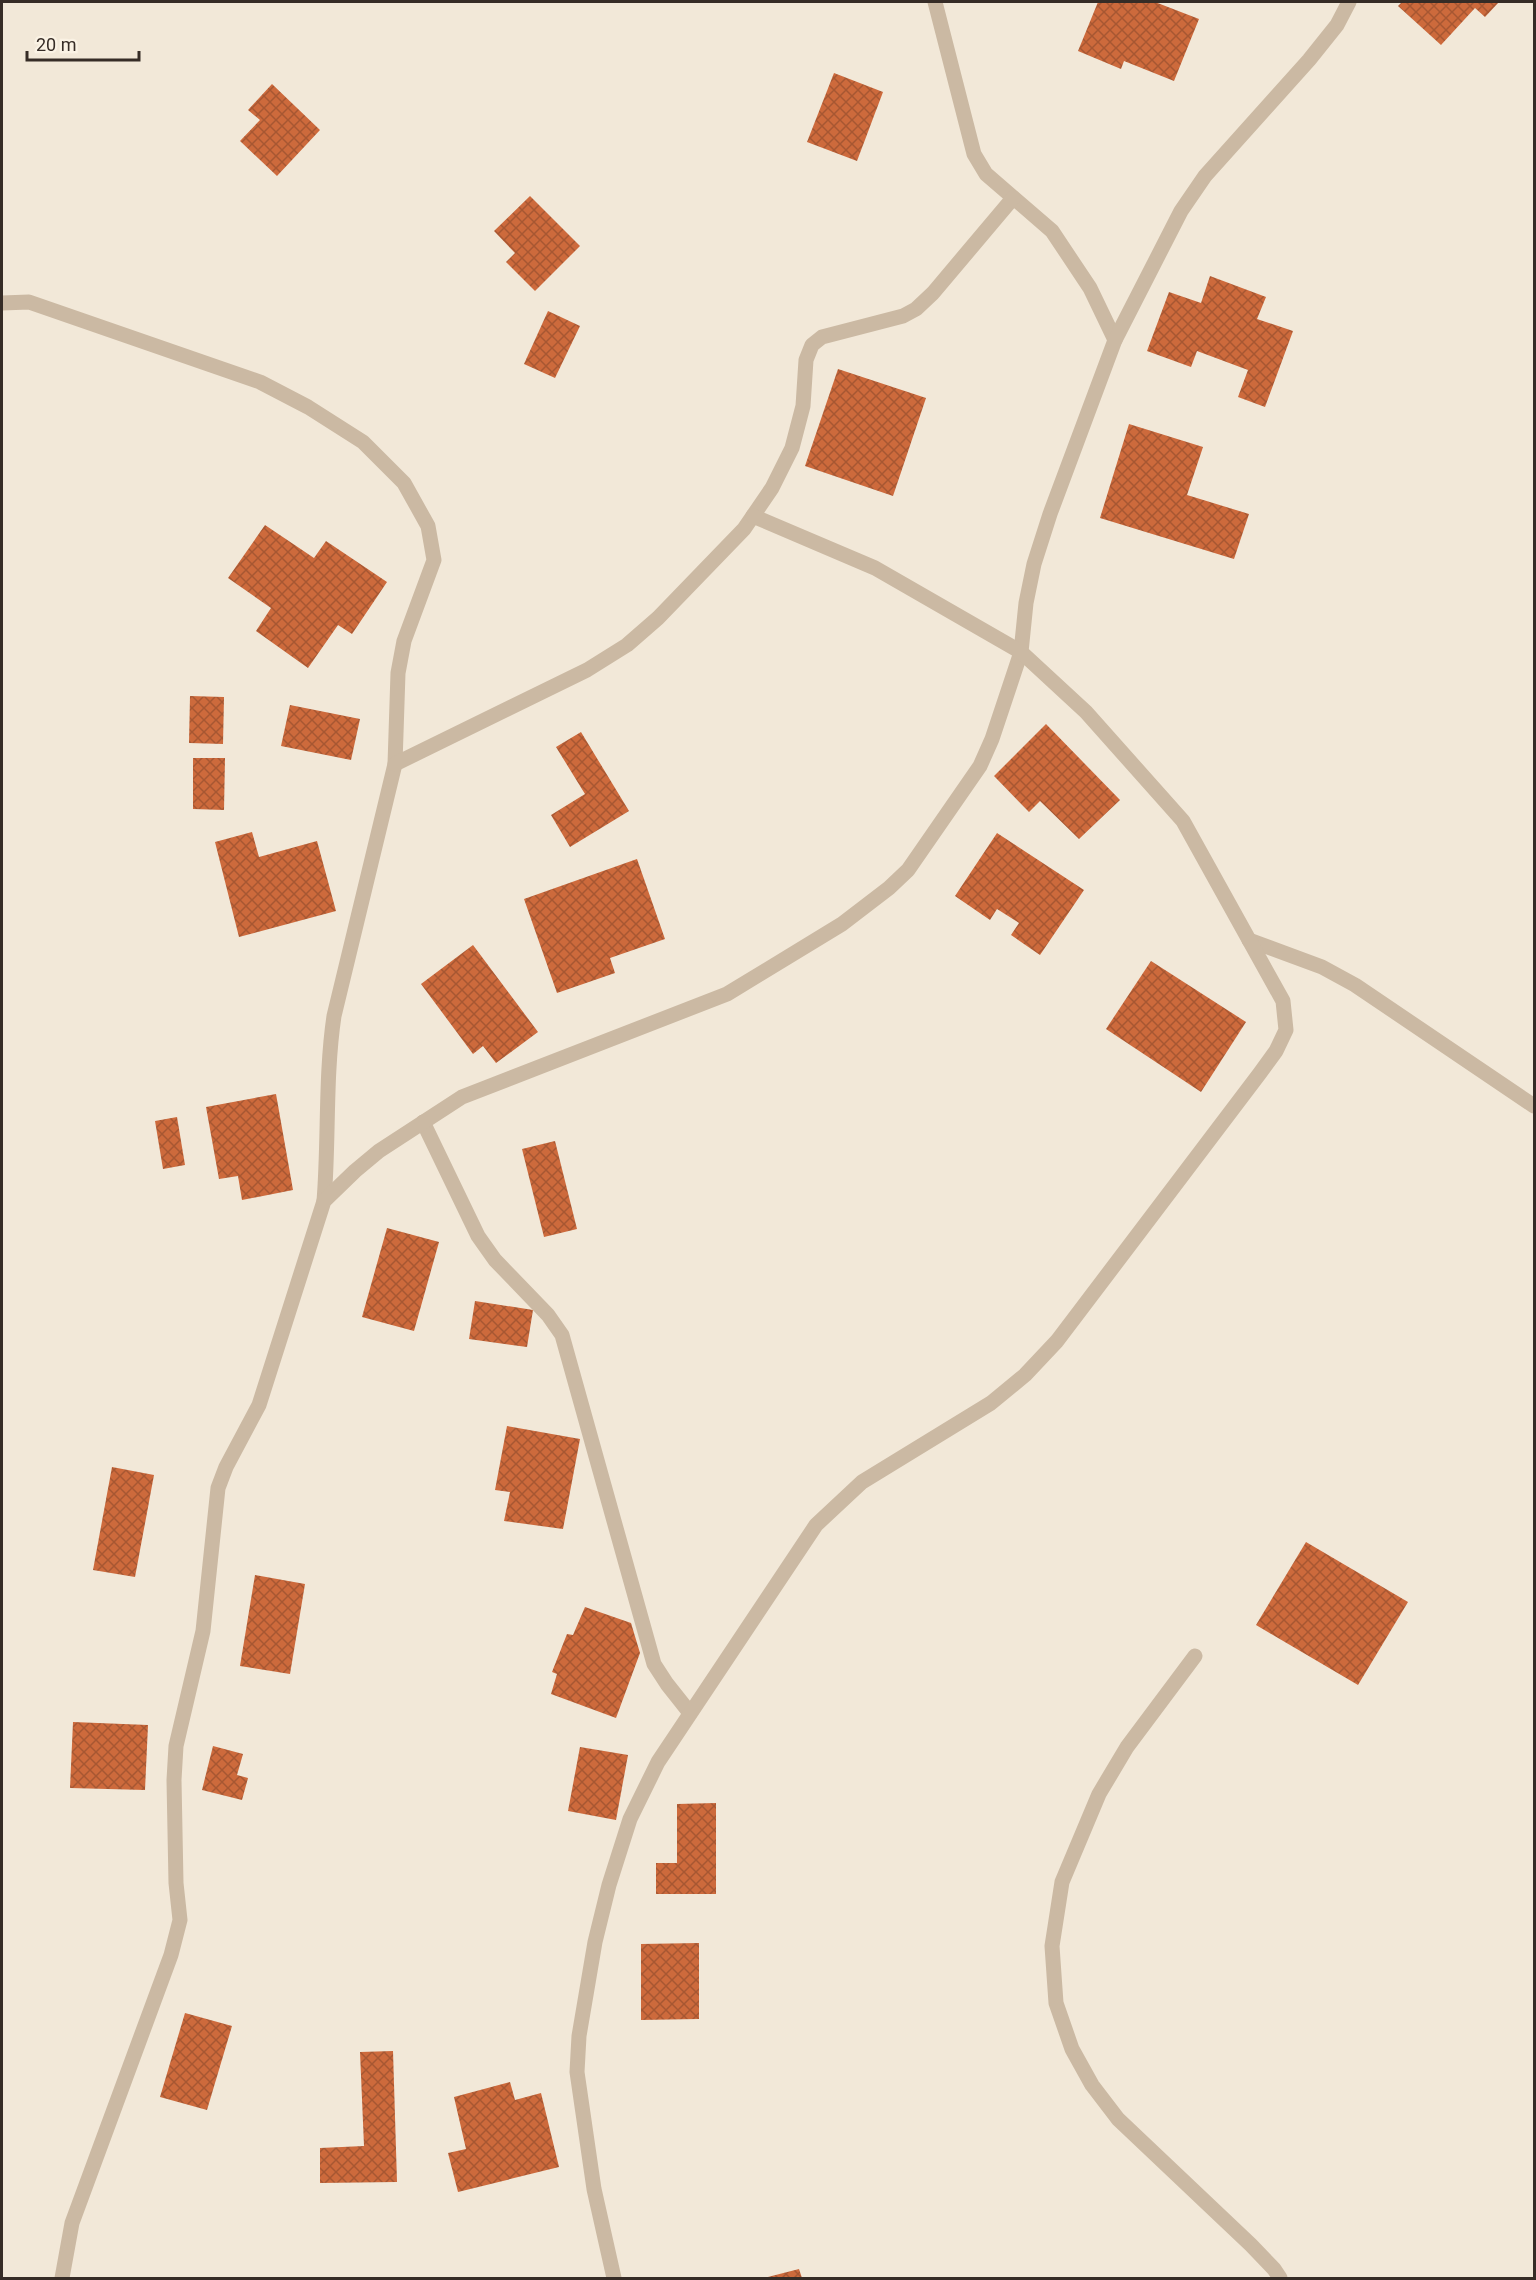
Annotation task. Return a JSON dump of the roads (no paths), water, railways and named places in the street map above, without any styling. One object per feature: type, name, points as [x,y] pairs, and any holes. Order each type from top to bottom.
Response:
[{"type":"street","points":[[935,2],[974,154],[986,174],[1052,231],[1090,288],[1115,339]]},
{"type":"street","points":[[324,1201],[379,1150],[462,1097],[727,994],[842,924],[889,888],[908,870],[980,766],[992,739],[1022,652],[1026,603],[1034,564],[1057,493],[1115,339],[1181,211],[1205,176],[1309,60],[1337,25],[1349,2]]},
{"type":"street","points":[[395,764],[587,670],[627,645],[658,618],[744,529],[772,488],[792,448],[803,406],[806,360],[812,345],[822,337],[903,316],[916,309],[933,293],[1013,198]]},
{"type":"street","points":[[2,303],[28,302],[260,382],[308,407],[363,442],[404,483],[428,526],[434,560],[404,641],[398,673],[395,764],[334,1016],[330,1046],[328,1152],[324,1201],[259,1406],[226,1467],[218,1488],[203,1631],[176,1746],[174,1780],[176,1883],[180,1920],[171,1954],[72,2223],[62,2278]]},
{"type":"street","points":[[614,2278],[586,2148],[577,2072],[579,2036],[595,1942],[609,1885],[630,1819],[658,1762],[816,1526],[862,1482],[991,1403],[1025,1375],[1057,1341],[1260,1073],[1286,1030],[1283,1001],[1183,821],[1086,711],[1022,652],[875,568],[753,516]]},
{"type":"street","points":[[1249,940],[1322,968],[1355,985],[1534,1106]]},
{"type":"street","points":[[423,1122],[478,1236],[495,1260],[548,1315],[562,1335],[654,1664],[666,1684],[690,1713]]},
{"type":"street","points":[[1196,1656],[1127,1747],[1105,1785],[1062,1882],[1052,1946],[1056,2002],[1072,2049],[1092,2085],[1118,2119],[1251,2245],[1280,2278]]}]
